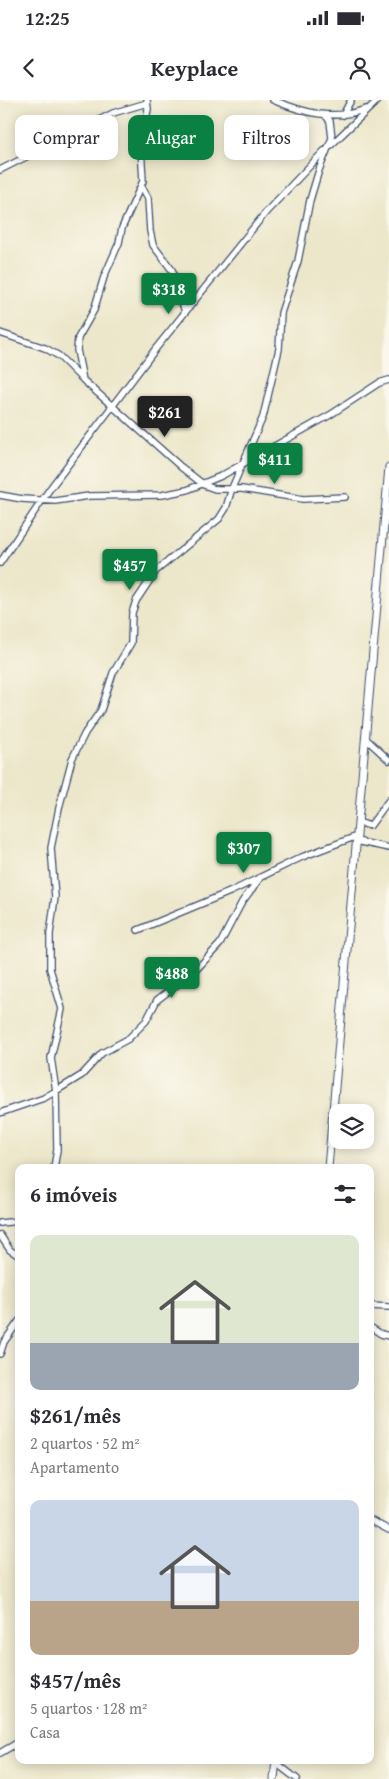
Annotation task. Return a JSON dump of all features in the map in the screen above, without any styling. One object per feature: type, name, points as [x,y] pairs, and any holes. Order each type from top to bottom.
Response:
[{"type":"street","points":[[274,100],[295,109],[325,115],[343,114],[370,108]]},
{"type":"street","points":[[343,114],[351,100]]},
{"type":"street","points":[[0,563],[41,501],[184,312],[267,211],[327,148],[378,100]]},
{"type":"street","points":[[0,170],[113,113],[147,101],[142,141],[142,187],[122,228],[94,310],[78,338],[77,350],[83,380]]},
{"type":"street","points":[[55,1164],[57,1150],[56,1091],[52,1049],[62,1019],[62,1009],[50,970],[50,934],[55,897],[51,852],[72,760],[85,733],[101,710],[113,673],[131,643],[131,622],[136,601],[156,571],[219,519],[226,508],[232,488],[263,418],[279,349],[281,313],[298,261],[310,200],[332,138],[332,130],[325,115]]},
{"type":"street","points":[[142,187],[148,198],[150,231],[153,244],[172,270],[184,312]]},
{"type":"street","points":[[0,332],[28,341],[59,356],[113,407],[204,484],[215,489],[232,488],[304,499],[345,497]]},
{"type":"street","points":[[0,495],[41,501],[89,496],[162,496],[204,484],[330,415],[379,383],[389,380]]},
{"type":"street","points":[[328,1164],[365,738],[386,538],[389,467]]},
{"type":"street","points":[[365,738],[389,760]]},
{"type":"street","points":[[358,822],[370,826],[389,800]]},
{"type":"street","points":[[138,930],[260,878],[302,857],[357,838],[389,848]]},
{"type":"street","points":[[0,1113],[24,1106],[56,1091],[82,1075],[102,1052],[128,1039],[146,1021],[157,1000],[198,968],[220,944],[242,902],[260,878]]},
{"type":"street","points":[[0,1223],[15,1221]]},
{"type":"street","points":[[0,1234],[10,1250],[15,1253]]},
{"type":"street","points":[[374,1306],[389,1307]]},
{"type":"street","points":[[0,1354],[4,1342],[15,1327]]},
{"type":"street","points":[[374,1329],[389,1336]]},
{"type":"street","points":[[374,1522],[389,1530]]},
{"type":"street","points":[[0,1753],[15,1744]]},
{"type":"street","points":[[274,1779],[276,1764]]},
{"type":"street","points":[[279,1764],[296,1779]]}]
